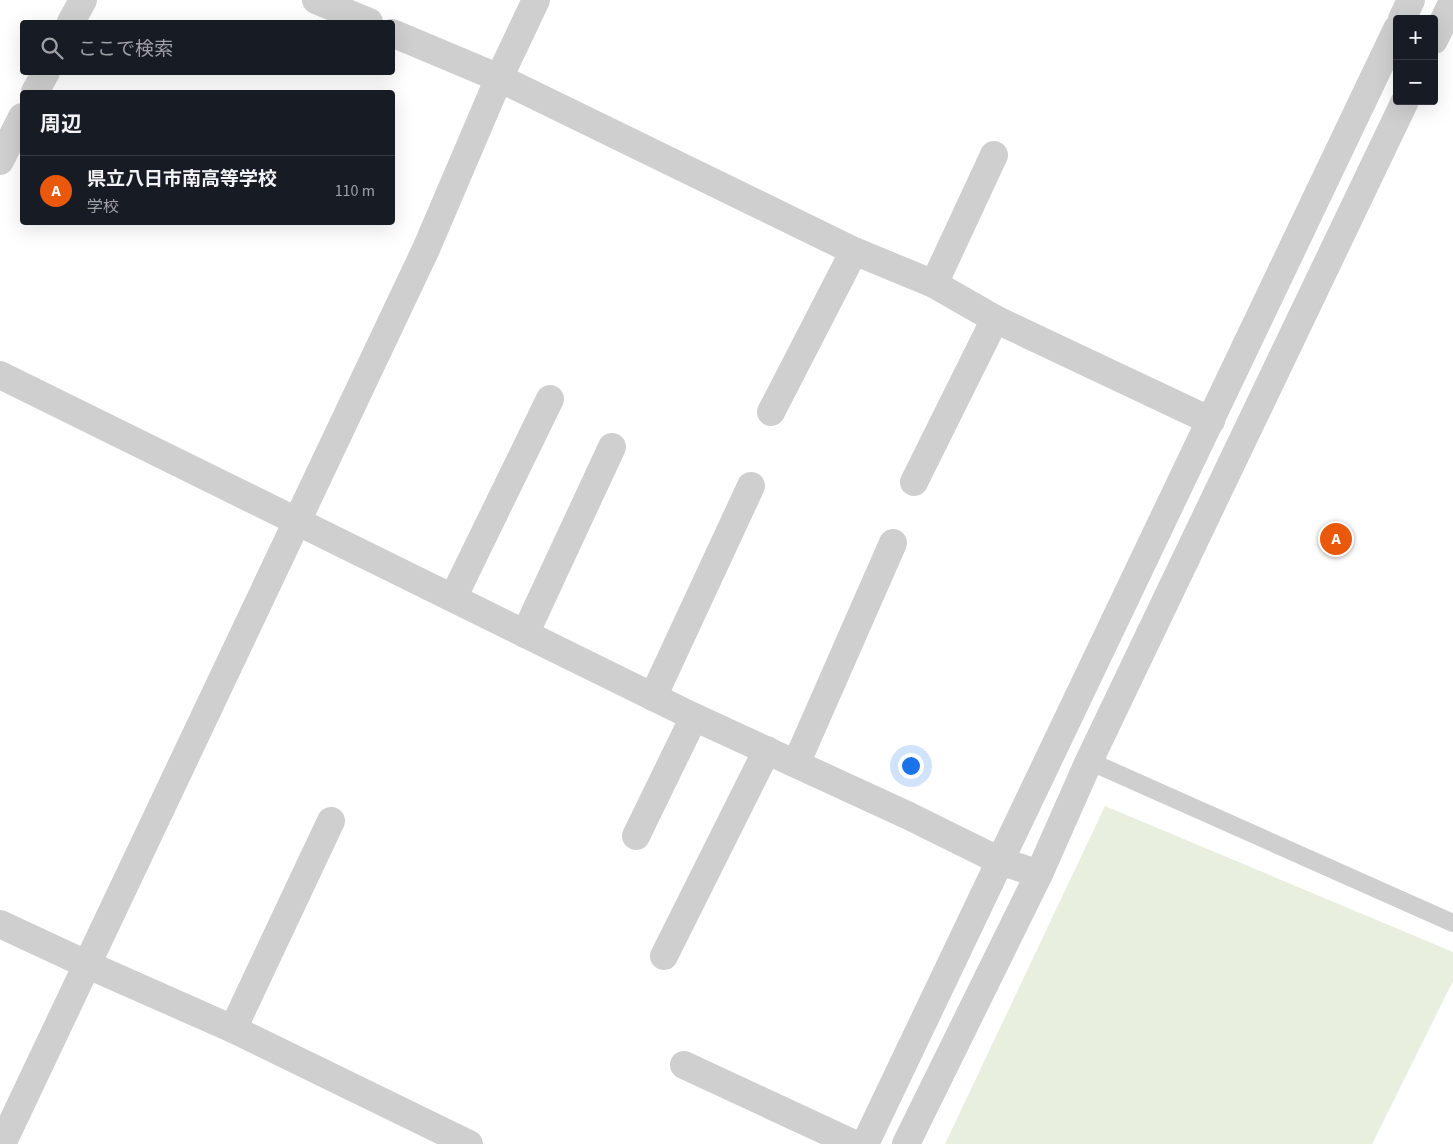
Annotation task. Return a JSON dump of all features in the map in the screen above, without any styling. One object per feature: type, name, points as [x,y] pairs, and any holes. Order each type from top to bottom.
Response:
[{"type":"street","points":[[72,20],[83,0]]},
{"type":"street","points":[[316,0],[364,20]]},
{"type":"street","points":[[2,1144],[426,249],[499,78],[536,0]]},
{"type":"street","points":[[1404,15],[1411,0]]},
{"type":"street","points":[[1438,32],[1453,1]]},
{"type":"street","points":[[395,34],[499,78],[854,251],[934,284],[995,319],[1211,421]]},
{"type":"street","points":[[865,1144],[1393,38]]},
{"type":"street","points":[[36,90],[44,75]]},
{"type":"street","points":[[906,1144],[1039,874],[1090,761],[1403,105]]},
{"type":"street","points":[[0,162],[20,122]]},
{"type":"street","points":[[934,284],[994,155]]},
{"type":"street","points":[[771,412],[854,251]]},
{"type":"street","points":[[914,482],[995,319]]},
{"type":"street","points":[[0,376],[694,717],[909,816],[1000,861],[1039,874]]},
{"type":"street","points":[[453,598],[550,399]]},
{"type":"street","points":[[525,634],[612,447]]},
{"type":"street","points":[[653,697],[751,486]]},
{"type":"street","points":[[796,764],[893,543]]},
{"type":"street","points":[[636,836],[694,717]]},
{"type":"street","points":[[664,956],[767,750]]},
{"type":"street","points":[[233,1030],[332,821]]},
{"type":"street","points":[[0,924],[233,1030],[469,1144]]},
{"type":"street","points":[[684,1065],[854,1144]]},
{"type":"lane","points":[[1090,761],[1453,924]]},
{"type":"green space","points":[[1105,806],[1453,952],[1453,981],[1372,1144],[945,1144]]},
{"type":"place","name":"県立八日市南高等学校","points":[[1336,539]]}]
